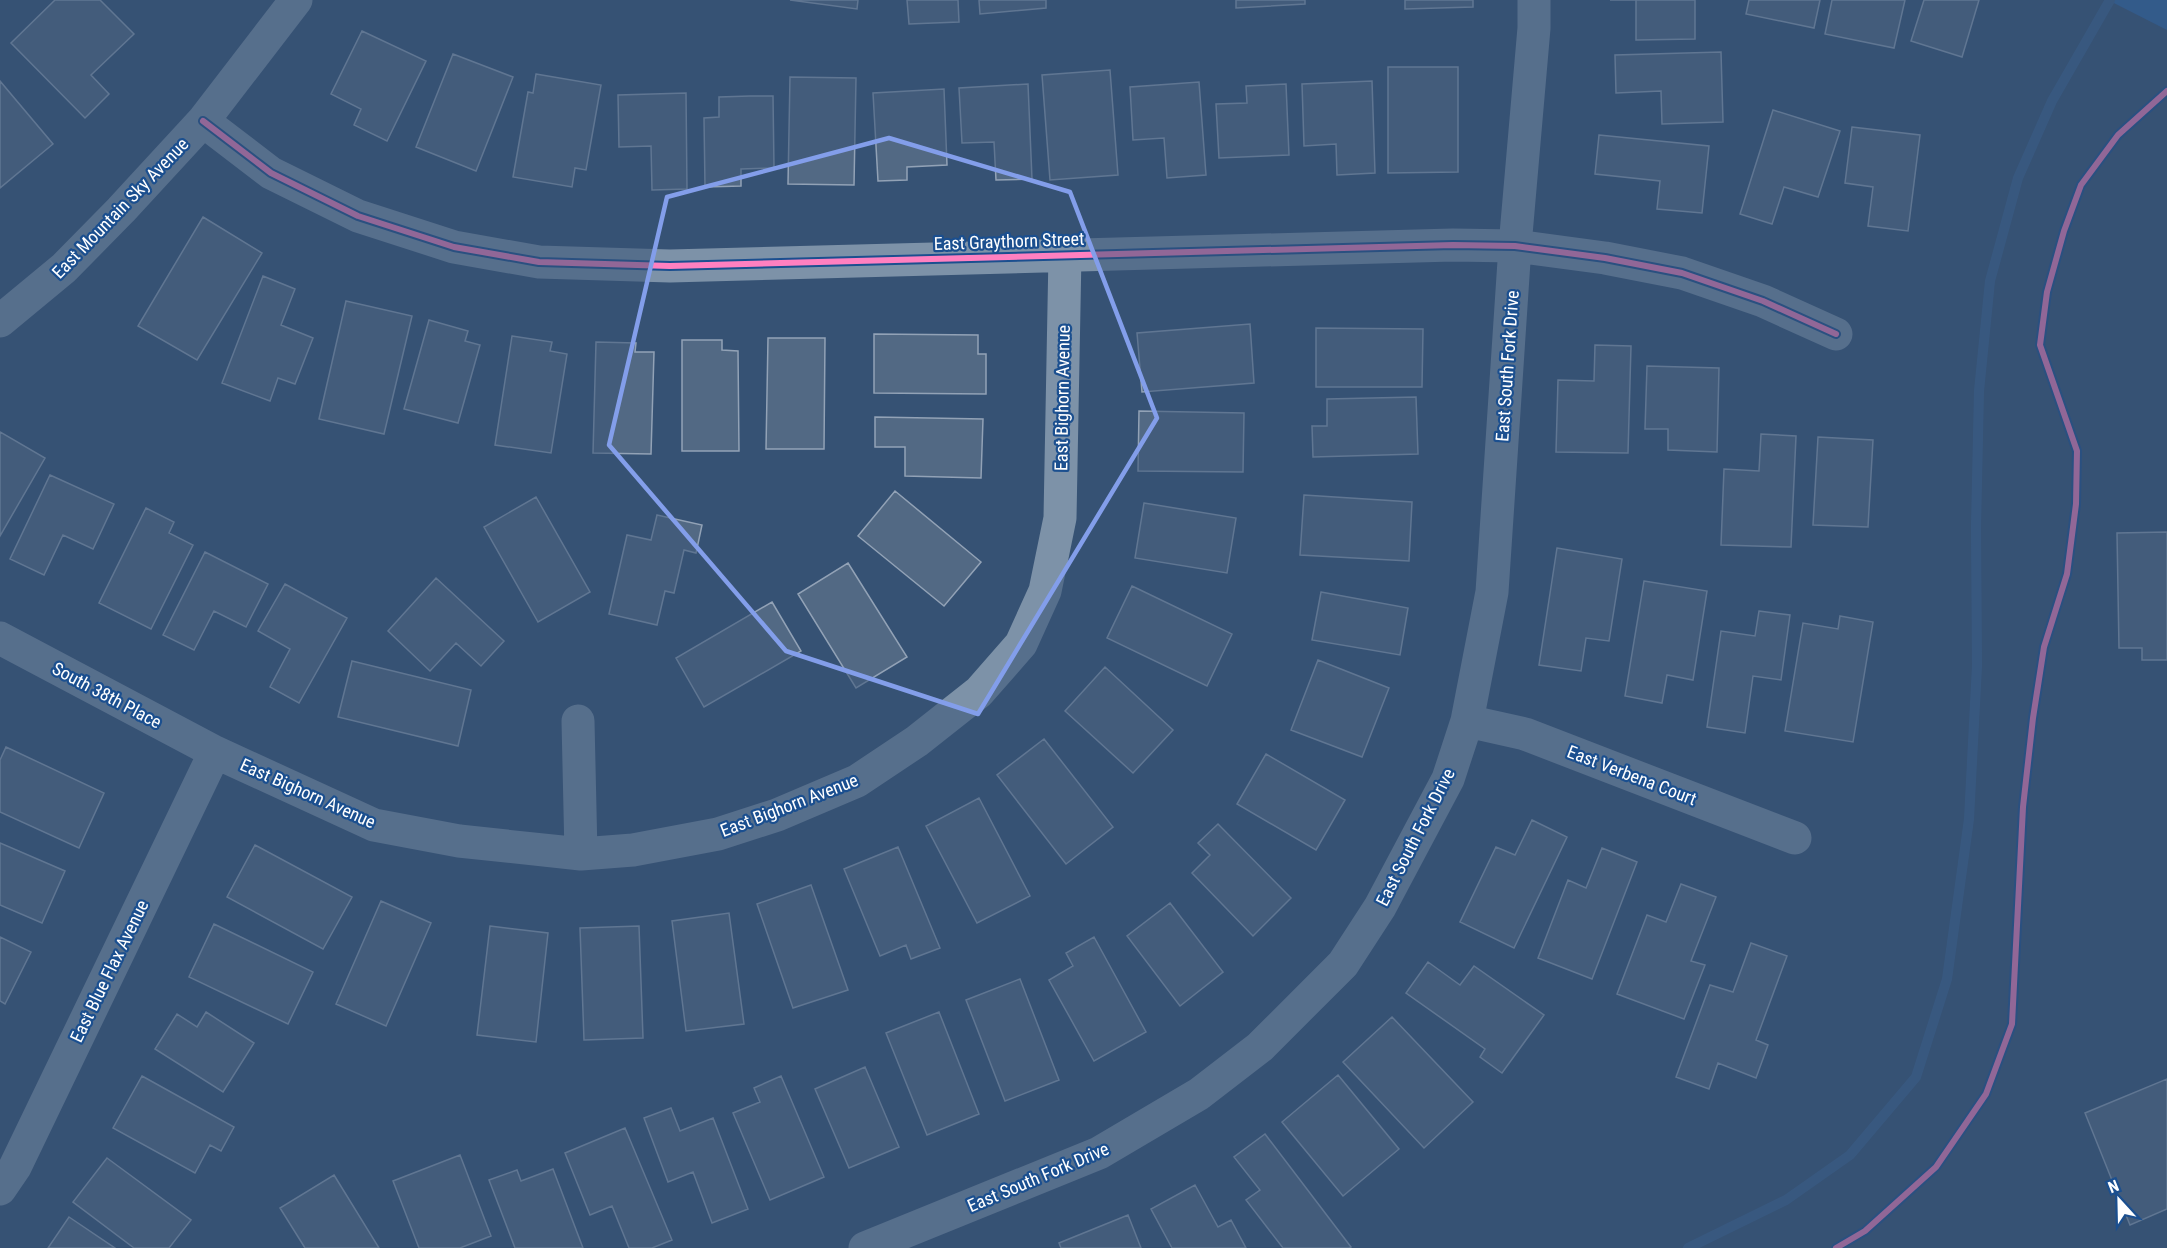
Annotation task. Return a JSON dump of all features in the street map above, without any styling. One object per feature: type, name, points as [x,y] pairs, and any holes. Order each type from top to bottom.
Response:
[{"type":"street","name":"East Mountain Sky Avenue","points":[[0,321],[64,268],[121,210],[203,121],[296,0]]},
{"type":"street","name":"East South Fork Drive","points":[[865,1248],[1099,1153],[1199,1094],[1260,1047],[1343,964],[1380,908],[1448,779],[1467,721],[1492,592],[1515,246],[1534,28],[1534,0]]},
{"type":"street","name":"East Graythorn Street","points":[[203,121],[271,173],[358,216],[454,248],[538,262],[670,266],[1065,254],[1515,246],[1605,258],[1682,273],[1763,301],[1836,334]]},
{"type":"street","name":"East Bighorn Avenue","points":[[215,752],[374,825],[459,841],[581,854],[633,850],[718,834],[777,815],[857,782],[917,741],[980,692],[1021,644],[1045,591],[1060,519],[1065,254]]},
{"type":"street","name":"South 38th Place","points":[[0,638],[215,752]]},
{"type":"street","points":[[578,721],[581,854]]},
{"type":"street","name":"East Verbena Court","points":[[1467,721],[1525,734],[1795,838]]},
{"type":"street","name":"East Blue Flax Avenue","points":[[0,1189],[15,1167],[215,752]]},
{"type":"highlighted area","points":[[889,138],[1070,192],[1157,418],[978,714],[786,651],[609,445],[667,197]]},
{"type":"shaded area","points":[[2108,0],[2167,0],[2167,30]]},
{"type":"building","points":[[55,0],[100,0],[134,34],[91,75],[109,94],[85,118],[11,43]]},
{"type":"building","points":[[790,0],[858,0],[857,9]]},
{"type":"building","points":[[907,0],[958,0],[959,22],[909,24]]},
{"type":"building","points":[[979,0],[1046,0],[1046,8],[980,14]]},
{"type":"building","points":[[1236,0],[1305,0],[1305,4],[1236,8]]},
{"type":"building","points":[[1405,0],[1473,0],[1473,7],[1405,9]]},
{"type":"building","points":[[1636,0],[1695,0],[1695,39],[1636,40]]},
{"type":"building","points":[[1749,0],[1820,0],[1814,28],[1746,14]]},
{"type":"building","points":[[1832,0],[1905,0],[1894,48],[1825,34]]},
{"type":"building","points":[[1924,0],[1979,0],[1962,57],[1911,41]]},
{"type":"building","points":[[362,31],[426,61],[387,141],[354,125],[361,109],[331,94]]},
{"type":"building","points":[[1721,52],[1723,122],[1662,124],[1661,91],[1616,93],[1615,55]]},
{"type":"building","points":[[453,54],[513,77],[476,171],[416,147]]},
{"type":"building","points":[[1388,67],[1458,67],[1458,172],[1388,173]]},
{"type":"building","points":[[1110,70],[1118,175],[1050,180],[1042,75]]},
{"type":"building","points":[[536,74],[601,85],[586,170],[575,168],[572,187],[513,177],[528,92],[533,93]]},
{"type":"building","points":[[790,77],[856,78],[854,185],[788,184]]},
{"type":"building","points":[[0,81],[53,144],[0,188]]},
{"type":"building","points":[[1372,81],[1375,173],[1337,175],[1336,144],[1304,146],[1302,84]]},
{"type":"building","points":[[1199,82],[1206,175],[1167,178],[1164,138],[1133,140],[1130,87]]},
{"type":"building","points":[[1028,84],[1032,179],[996,180],[994,142],[962,143],[959,88]]},
{"type":"building","points":[[1286,84],[1289,155],[1219,158],[1216,104],[1247,103],[1246,86]]},
{"type":"building","points":[[944,89],[947,165],[907,167],[907,180],[878,181],[873,93]]},
{"type":"building","points":[[686,93],[687,189],[652,190],[651,146],[619,147],[618,95]]},
{"type":"building","points":[[773,96],[774,168],[741,169],[741,186],[705,187],[704,118],[719,117],[719,97]]},
{"type":"building","points":[[1773,110],[1840,131],[1818,197],[1784,187],[1772,224],[1740,214]]},
{"type":"building","points":[[1852,127],[1920,135],[1908,231],[1868,226],[1873,187],[1845,183]]},
{"type":"building","points":[[1599,135],[1709,146],[1702,213],[1657,209],[1660,181],[1595,174]]},
{"type":"building","points":[[203,217],[262,253],[197,360],[138,326]]},
{"type":"building","points":[[263,276],[295,289],[281,325],[313,338],[295,384],[278,378],[270,401],[222,383]]},
{"type":"building","points":[[346,301],[412,316],[384,434],[319,419]]},
{"type":"building","points":[[429,320],[468,331],[465,341],[480,345],[458,423],[404,409]]},
{"type":"building","points":[[1250,324],[1254,383],[1142,392],[1137,333]]},
{"type":"building","points":[[1316,328],[1423,329],[1422,387],[1316,387]]},
{"type":"building","points":[[874,334],[978,335],[978,354],[986,354],[986,394],[874,393]]},
{"type":"building","points":[[512,336],[552,342],[550,351],[567,354],[551,453],[495,445]]},
{"type":"building","points":[[768,338],[825,338],[824,449],[766,449]]},
{"type":"building","points":[[682,340],[722,340],[722,350],[738,351],[739,451],[682,451]]},
{"type":"building","points":[[596,342],[636,343],[635,352],[654,352],[651,454],[593,453]]},
{"type":"building","points":[[1595,345],[1631,346],[1628,453],[1556,452],[1558,380],[1594,381]]},
{"type":"building","points":[[1647,366],[1719,368],[1717,452],[1668,450],[1668,429],[1645,429]]},
{"type":"building","points":[[1416,397],[1418,454],[1313,457],[1312,426],[1327,426],[1327,399]]},
{"type":"building","points":[[1139,411],[1244,413],[1243,472],[1138,471]]},
{"type":"building","points":[[875,417],[983,419],[981,478],[905,476],[905,447],[875,447]]},
{"type":"building","points":[[0,432],[45,458],[0,536]]},
{"type":"building","points":[[1761,434],[1796,436],[1791,547],[1721,545],[1724,469],[1759,471]]},
{"type":"building","points":[[1818,437],[1873,440],[1868,527],[1813,525]]},
{"type":"building","points":[[50,475],[114,504],[93,549],[63,535],[44,575],[10,559]]},
{"type":"building","points":[[895,491],[981,562],[944,606],[858,536]]},
{"type":"building","points":[[1304,495],[1412,502],[1409,561],[1300,555]]},
{"type":"building","points":[[536,497],[590,592],[538,622],[484,527]]},
{"type":"building","points":[[1144,503],[1236,518],[1227,573],[1135,558]]},
{"type":"building","points":[[146,508],[174,522],[169,533],[193,545],[151,629],[99,603]]},
{"type":"building","points":[[657,515],[702,525],[696,553],[684,550],[674,593],[665,591],[657,625],[609,614],[627,535],[651,540]]},
{"type":"building","points":[[2167,532],[2167,660],[2142,660],[2142,648],[2119,648],[2117,533]]},
{"type":"building","points":[[1557,548],[1622,559],[1609,641],[1586,638],[1581,671],[1539,665]]},
{"type":"building","points":[[205,552],[268,584],[246,627],[214,611],[194,650],[163,635]]},
{"type":"building","points":[[848,563],[907,657],[856,688],[798,594]]},
{"type":"building","points":[[436,578],[504,641],[481,666],[456,643],[430,671],[388,631]]},
{"type":"building","points":[[1644,581],[1707,591],[1693,680],[1667,675],[1662,703],[1625,696]]},
{"type":"building","points":[[285,584],[347,618],[299,703],[270,687],[290,649],[258,631]]},
{"type":"building","points":[[1132,586],[1232,634],[1207,686],[1107,638]]},
{"type":"building","points":[[1321,592],[1408,608],[1400,655],[1312,640]]},
{"type":"building","points":[[772,602],[801,651],[704,707],[676,658]]},
{"type":"building","points":[[1759,611],[1790,615],[1781,680],[1753,676],[1745,733],[1707,727],[1721,631],[1755,636]]},
{"type":"building","points":[[1840,616],[1873,622],[1853,742],[1785,731],[1803,623],[1838,629]]},
{"type":"building","points":[[1318,660],[1389,688],[1362,757],[1291,730]]},
{"type":"building","points":[[352,661],[471,690],[458,746],[338,717]]},
{"type":"building","points":[[1105,667],[1173,730],[1133,773],[1065,711]]},
{"type":"building","points":[[1044,739],[1113,827],[1066,864],[997,775]]},
{"type":"building","points":[[6,747],[104,793],[79,848],[0,812],[0,760]]},
{"type":"building","points":[[1266,754],[1345,800],[1316,850],[1237,804]]},
{"type":"building","points":[[979,798],[1030,896],[977,923],[926,826]]},
{"type":"building","points":[[1532,820],[1567,837],[1514,948],[1460,922],[1496,847],[1515,855]]},
{"type":"building","points":[[1218,824],[1291,898],[1253,936],[1192,873],[1210,855],[1198,843]]},
{"type":"building","points":[[0,843],[65,871],[42,923],[0,905]]},
{"type":"building","points":[[255,845],[352,897],[323,949],[227,897]]},
{"type":"building","points":[[898,847],[940,948],[911,959],[906,945],[880,956],[844,869]]},
{"type":"building","points":[[1602,848],[1637,862],[1592,979],[1538,958],[1568,880],[1586,888]]},
{"type":"building","points":[[1681,884],[1716,897],[1691,961],[1705,965],[1684,1019],[1617,994],[1647,915],[1666,922]]},
{"type":"building","points":[[811,885],[848,990],[793,1008],[757,904]]},
{"type":"building","points":[[381,901],[431,923],[386,1026],[336,1004]]},
{"type":"building","points":[[1170,903],[1223,972],[1180,1006],[1127,936]]},
{"type":"building","points":[[729,913],[744,1024],[686,1031],[672,921]]},
{"type":"building","points":[[214,924],[313,972],[288,1024],[189,977]]},
{"type":"building","points":[[490,926],[548,933],[536,1042],[477,1035]]},
{"type":"building","points":[[639,926],[643,1038],[584,1040],[580,928]]},
{"type":"building","points":[[0,937],[31,952],[5,1004],[0,1001]]},
{"type":"building","points":[[1094,937],[1146,1032],[1094,1061],[1049,980],[1073,966],[1066,953]]},
{"type":"building","points":[[1751,943],[1787,956],[1756,1040],[1768,1045],[1756,1078],[1718,1063],[1709,1089],[1676,1077],[1710,985],[1733,992]]},
{"type":"building","points":[[1428,962],[1460,985],[1474,966],[1544,1015],[1502,1073],[1480,1057],[1485,1049],[1406,993]]},
{"type":"building","points":[[1020,979],[1059,1080],[1005,1101],[966,1000]]},
{"type":"building","points":[[206,1012],[254,1043],[223,1092],[155,1049],[177,1014],[197,1027]]},
{"type":"building","points":[[939,1012],[979,1114],[927,1135],[886,1033]]},
{"type":"building","points":[[1392,1017],[1473,1102],[1424,1148],[1343,1062]]},
{"type":"building","points":[[865,1067],[899,1147],[849,1168],[815,1089]]},
{"type":"building","points":[[1338,1075],[1399,1149],[1343,1196],[1282,1122]]},
{"type":"building","points":[[142,1076],[234,1127],[221,1151],[210,1145],[195,1173],[113,1128]]},
{"type":"building","points":[[781,1076],[824,1177],[770,1200],[733,1113],[760,1102],[754,1088]]},
{"type":"building","points":[[2167,1079],[2167,1209],[2130,1225],[2085,1113]]},
{"type":"building","points":[[671,1108],[680,1131],[713,1118],[748,1209],[712,1223],[693,1172],[668,1182],[644,1118]]},
{"type":"building","points":[[625,1128],[672,1240],[652,1248],[629,1248],[612,1206],[590,1215],[565,1153]]},
{"type":"building","points":[[1265,1134],[1351,1247],[1283,1248],[1246,1200],[1260,1190],[1234,1157]]},
{"type":"building","points":[[460,1155],[491,1236],[460,1248],[419,1248],[393,1181]]},
{"type":"building","points":[[107,1158],[191,1220],[169,1248],[134,1248],[73,1202]]},
{"type":"building","points":[[553,1169],[583,1248],[515,1248],[489,1180],[517,1170],[521,1181]]},
{"type":"building","points":[[334,1175],[379,1248],[305,1248],[280,1208]]},
{"type":"building","points":[[1195,1185],[1218,1227],[1231,1220],[1246,1248],[1172,1248],[1151,1209]]},
{"type":"building","points":[[1128,1215],[1141,1248],[1061,1248],[1059,1243]]},
{"type":"building","points":[[69,1217],[115,1248],[48,1248]]},
{"type":"waterway","points":[[1688,1248],[1786,1200],[1850,1155],[1916,1077],[1947,979],[1969,819],[1977,666],[1976,527],[1979,391],[1990,281],[2018,178],[2052,101],[2110,0]]},
{"type":"cycle path","points":[[1836,1248],[1865,1231],[1936,1167],[1986,1094],[2012,1024],[2023,807],[2033,718],[2044,647],[2067,574],[2076,504],[2077,451],[2040,345],[2047,292],[2064,231],[2081,185],[2118,135],[2167,91]]},
{"type":"cycle path","points":[[203,121],[271,173],[358,216],[454,247],[539,262],[670,266],[1453,245],[1515,246],[1605,258],[1682,273],[1763,301],[1836,334]]}]
